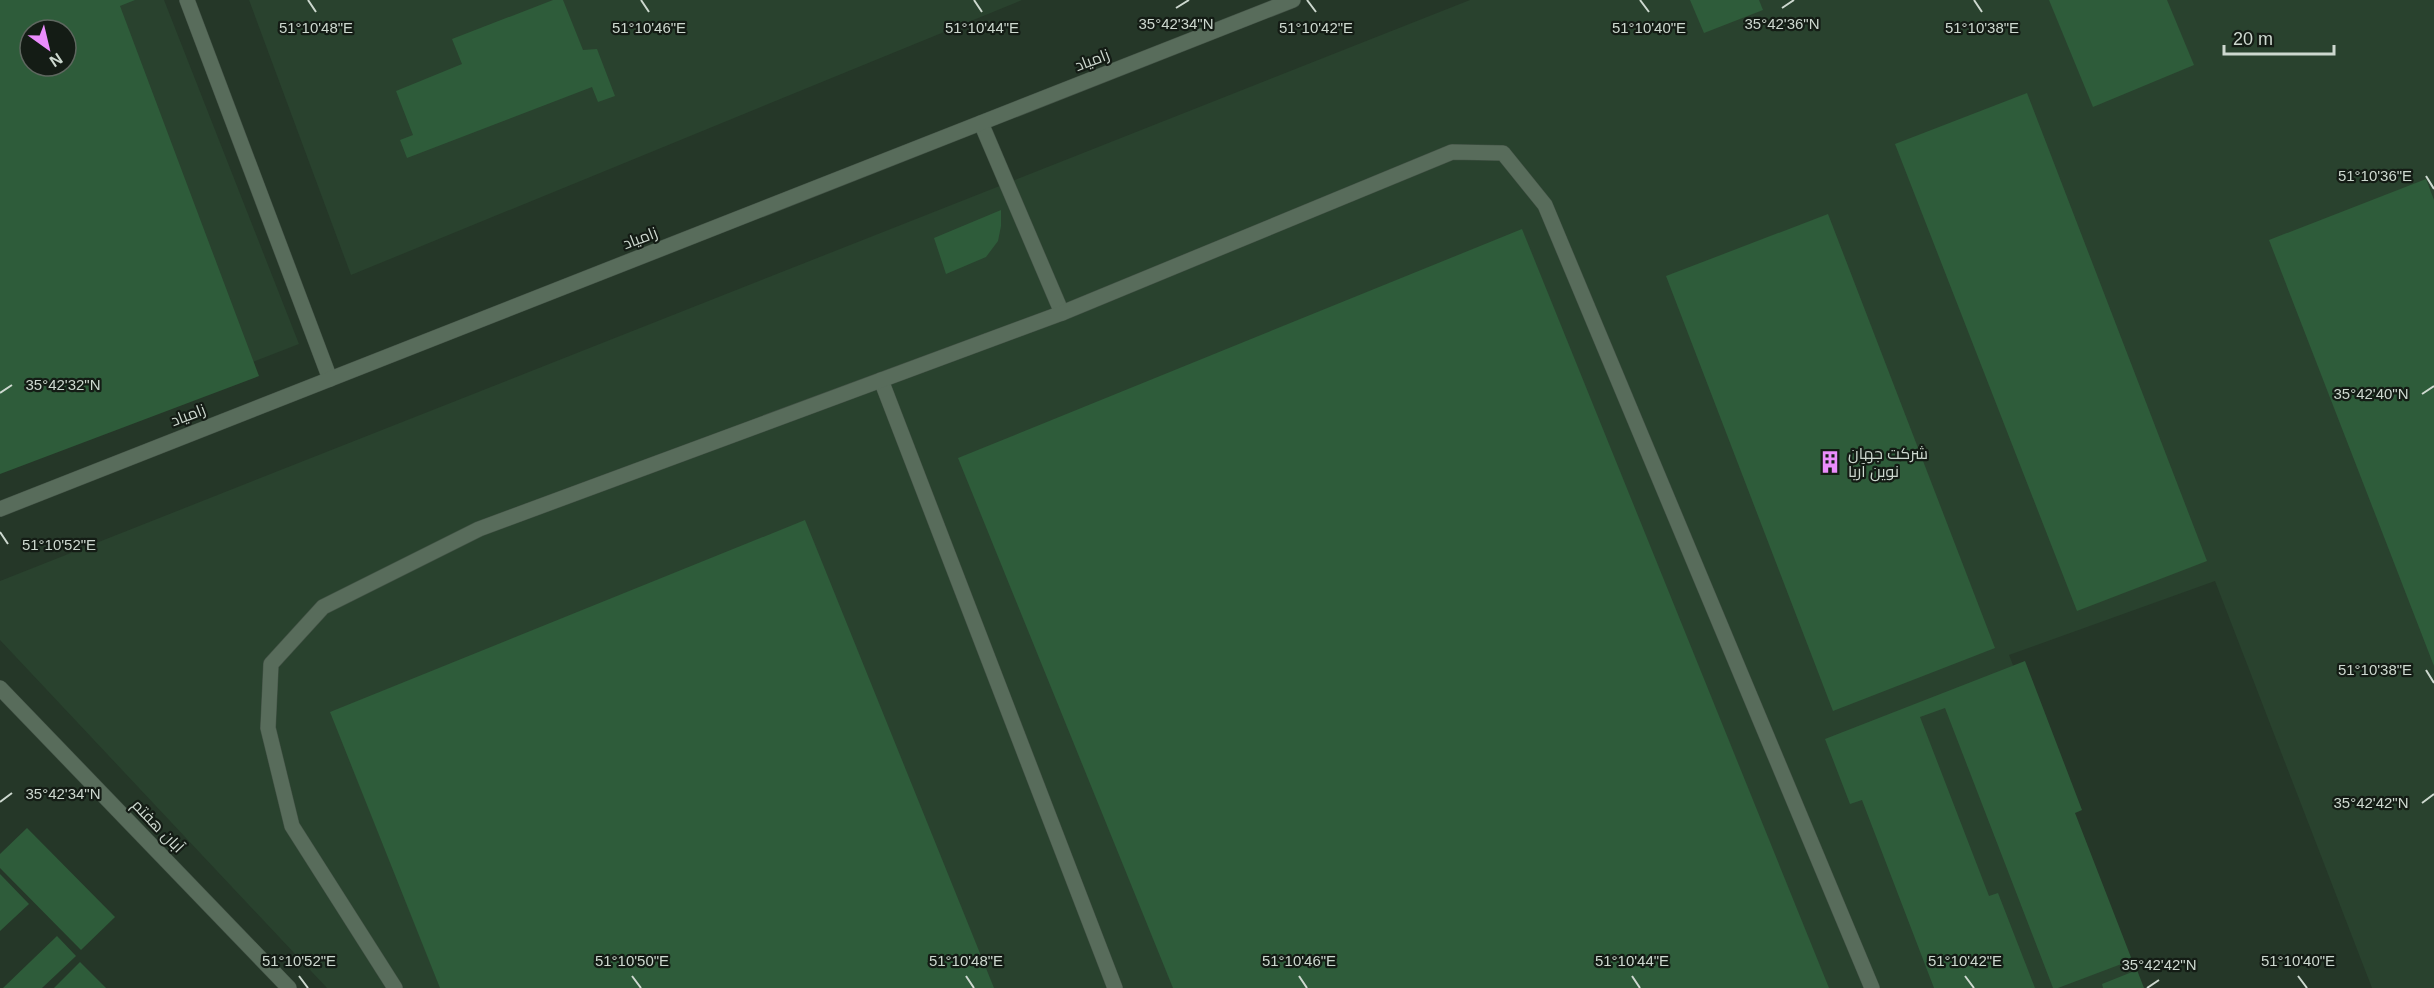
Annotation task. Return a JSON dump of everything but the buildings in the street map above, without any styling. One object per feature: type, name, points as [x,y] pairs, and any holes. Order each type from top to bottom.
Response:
[{"type":"street","points":[[187,0],[330,379]]},
{"type":"street","name":"زامیاد","points":[[0,509],[1293,0]]},
{"type":"street","points":[[981,123],[1062,313]]},
{"type":"street","points":[[395,988],[292,826],[268,728],[271,663],[323,607],[479,529],[1062,313],[1452,152],[1503,153],[1545,205],[1872,988]]},
{"type":"street","points":[[881,380],[1115,988]]},
{"type":"street","name":"آبان هفتم","points":[[0,688],[289,988]]},
{"type":"shaded area","points":[[0,0],[164,0],[299,344],[0,460]]},
{"type":"shaded area","points":[[249,0],[1022,0],[351,275]]},
{"type":"shaded area","points":[[1470,0],[2434,0],[2434,988],[2372,988],[2215,581],[2009,655],[2140,988],[327,988],[0,640],[0,581]]},
{"type":"place","name":"شرکت جهان نوین آریا","points":[[1830,462]]}]
